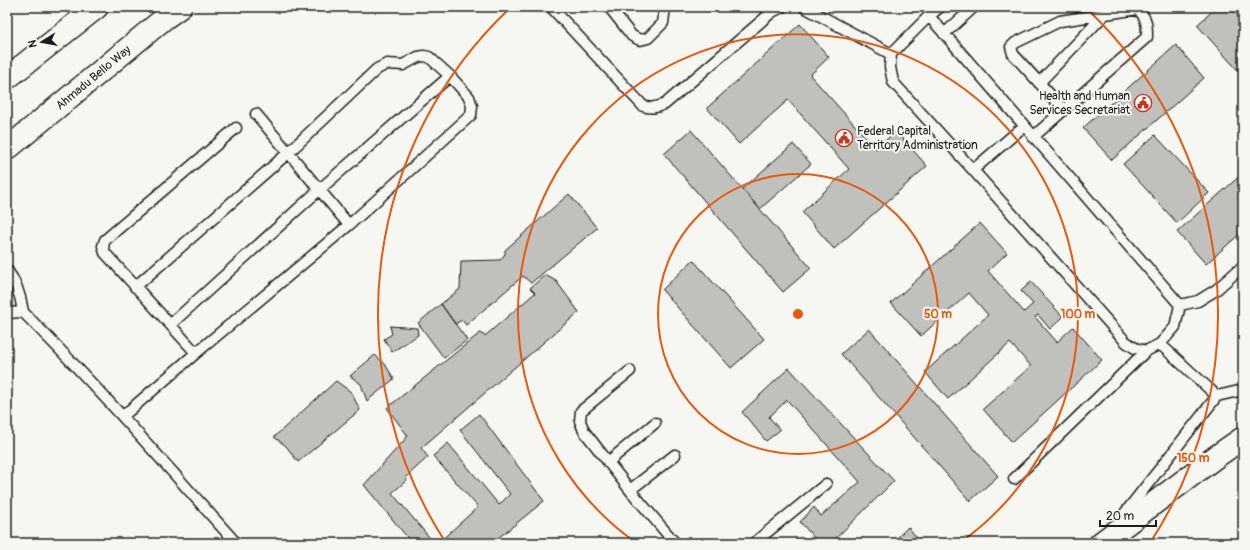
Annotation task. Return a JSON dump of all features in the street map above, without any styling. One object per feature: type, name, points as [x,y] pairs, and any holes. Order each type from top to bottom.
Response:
[{"type":"main road","points":[[7,78],[97,7]]},
{"type":"main road","name":"Ahmadu Bello Way","points":[[7,149],[180,7]]},
{"type":"main road","points":[[1103,541],[1211,460],[1243,438]]},
{"type":"lane","points":[[551,7],[643,106],[648,108],[665,104],[772,12],[782,7]]},
{"type":"lane","points":[[609,7],[632,36],[640,40],[648,38],[663,23],[665,7]]},
{"type":"lane","points":[[804,7],[891,54]]},
{"type":"lane","points":[[940,7],[891,54],[890,67],[893,82],[1126,342],[1135,348],[1146,351]]},
{"type":"lane","points":[[944,34],[974,7]]},
{"type":"lane","points":[[1033,136],[1064,110],[1147,37],[1147,26],[1144,17],[1138,9],[1060,21],[1015,43],[1011,47],[1013,54],[1064,110]]},
{"type":"lane","points":[[1040,83],[1105,14]]},
{"type":"lane","points":[[929,16],[1180,305]]},
{"type":"lane","points":[[123,416],[196,352],[349,225],[471,115],[472,106],[469,97],[429,56],[418,57],[402,64],[387,64],[377,69],[288,153],[135,287]]},
{"type":"lane","points":[[171,324],[319,190],[450,76]]},
{"type":"lane","points":[[256,114],[349,225]]},
{"type":"lane","points":[[973,170],[1024,126]]},
{"type":"lane","points":[[196,352],[104,253],[103,246],[105,240],[236,128]]},
{"type":"lane","points":[[1180,305],[1198,301],[1216,290],[1243,266]]},
{"type":"lane","points":[[7,270],[21,297],[23,312],[123,416],[236,543]]},
{"type":"lane","points":[[1014,479],[1146,351],[1160,344],[1175,327],[1180,305]]},
{"type":"lane","points":[[7,313],[23,312]]},
{"type":"lane","points":[[1160,344],[1217,396]]},
{"type":"lane","points":[[630,371],[581,411],[580,421],[584,431],[608,462],[675,543]]},
{"type":"lane","points":[[1103,541],[1217,396],[1243,390]]},
{"type":"lane","points":[[608,462],[655,423]]},
{"type":"lane","points":[[630,490],[675,455]]},
{"type":"lane","points":[[754,543],[826,484]]},
{"type":"building","points":[[1217,7],[1230,7],[1243,21],[1243,76],[1197,25]]},
{"type":"building","name":"Federal Capital Territory Administration","points":[[800,24],[829,57],[810,75],[876,149],[896,131],[927,166],[834,249],[802,212],[849,169],[788,100],[739,144],[707,108]]},
{"type":"building","name":"Health and Human Services Secretariat","points":[[1176,45],[1204,78],[1112,160],[1083,128]]},
{"type":"building","points":[[691,130],[811,268],[783,292],[664,154]]},
{"type":"building","name":"Health and Human Services Secretariat","points":[[1155,135],[1209,193],[1177,223],[1123,164]]},
{"type":"building","points":[[793,144],[811,164],[760,209],[742,189]]},
{"type":"building","points":[[1243,173],[1243,231],[1206,264],[1177,232]]},
{"type":"building","points":[[569,194],[597,228],[531,283],[523,276],[466,325],[462,320],[455,324],[441,304],[460,289],[461,261],[500,260],[505,254],[505,250]]},
{"type":"building","points":[[980,223],[1007,253],[988,271],[1024,312],[1033,304],[1021,291],[1031,282],[1063,317],[1050,329],[1038,315],[1035,317],[1057,342],[1073,327],[1102,360],[1012,442],[983,409],[1031,366],[1010,343],[948,399],[925,372],[988,315],[969,293],[921,336],[891,303]]},
{"type":"building","points":[[693,260],[764,339],[731,368],[662,290]]},
{"type":"building","points":[[545,275],[556,281],[579,312],[421,448],[428,457],[406,477],[407,480],[392,493],[434,543],[412,543],[364,485],[408,436],[387,408],[480,333],[485,336],[535,293],[530,288]]},
{"type":"building","points":[[441,304],[467,340],[444,358],[418,323]]},
{"type":"building","points":[[390,326],[417,328],[418,335],[392,352],[384,339],[392,334]]},
{"type":"building","points":[[869,329],[998,476],[970,501],[841,354]]},
{"type":"building","points":[[375,355],[385,364],[394,379],[367,401],[361,384],[350,376]]},
{"type":"building","points":[[789,368],[894,481],[831,543],[819,543],[800,522],[814,507],[821,516],[860,482],[787,400],[769,417],[780,430],[766,441],[742,412]]},
{"type":"building","points":[[336,381],[351,392],[360,410],[298,462],[286,446],[274,437]]},
{"type":"building","points":[[479,414],[544,501],[492,543],[438,543],[478,507],[433,456],[448,443],[499,505],[510,494],[460,430]]},
{"type":"building","points":[[908,527],[921,543],[903,543],[898,537]]},
{"type":"place","name":"Health and Human Services Secretariat","points":[[1143,103]]},
{"type":"place","name":"Federal Capital Territory Administration","points":[[844,138]]}]
